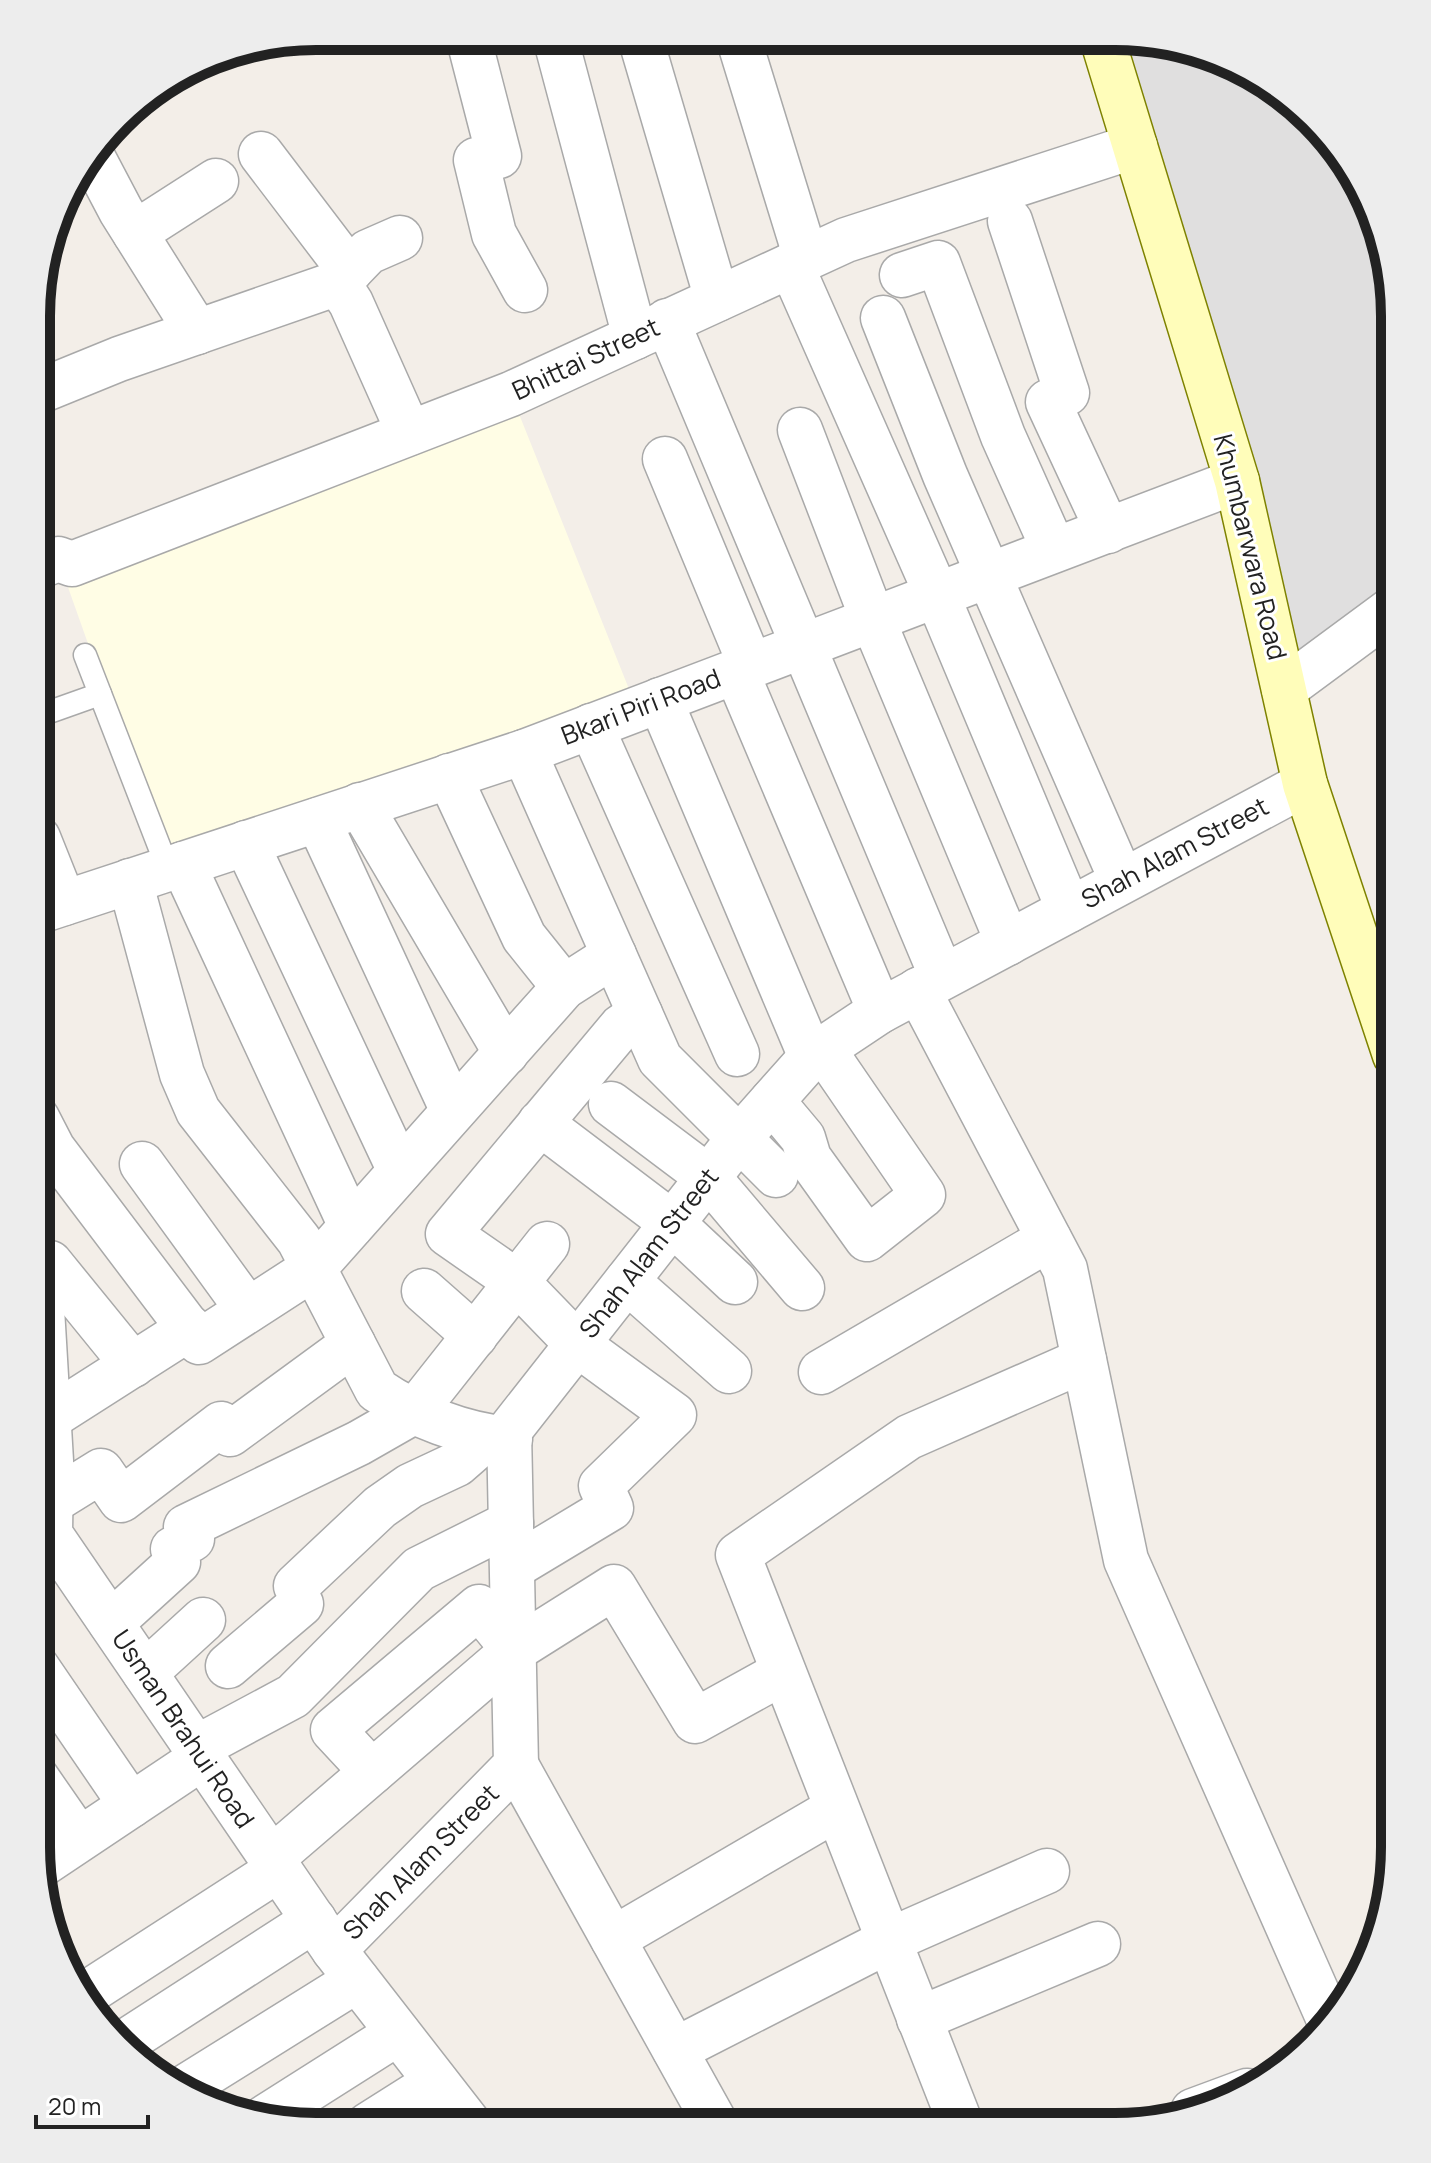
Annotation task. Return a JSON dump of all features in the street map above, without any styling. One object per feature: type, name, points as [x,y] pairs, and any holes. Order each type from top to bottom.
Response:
[{"type":"main road","name":"Khumbarwara Road","points":[[1106,50],[1237,481],[1305,784],[1381,1011]]},
{"type":"street","points":[[472,50],[499,156],[476,160],[494,234],[525,290]]},
{"type":"street","points":[[559,50],[651,329],[804,646],[930,984],[1065,1269],[1126,1560],[1325,2010]]},
{"type":"street","points":[[644,50],[717,299]]},
{"type":"street","points":[[741,50],[798,262],[1069,910]]},
{"type":"street","name":"Bhittai Street","points":[[50,562],[58,559],[72,564],[511,394],[846,240],[1135,146]]},
{"type":"street","points":[[261,154],[344,277],[351,303],[409,433]]},
{"type":"street","points":[[97,165],[197,332]]},
{"type":"street","points":[[135,233],[216,181]]},
{"type":"street","points":[[1010,221],[1067,393],[1048,402],[1108,531]]},
{"type":"street","points":[[50,387],[344,277],[368,252],[400,238]]},
{"type":"street","points":[[902,275],[938,263],[1003,436],[1054,550]]},
{"type":"street","points":[[883,318],[945,475],[1122,881]]},
{"type":"street","points":[[800,430],[873,620],[1008,943]]},
{"type":"street","points":[[665,459],[880,1011]]},
{"type":"street","name":"Bkari Piri Road","points":[[50,908],[524,752],[1237,481]]},
{"type":"street","points":[[1284,689],[1381,617]]},
{"type":"street","points":[[660,700],[791,1013],[817,1053],[923,1195],[867,1239],[809,1158],[803,1138],[772,1101]]},
{"type":"street","points":[[591,726],[737,1054]]},
{"type":"street","points":[[524,752],[660,1059],[776,1175]]},
{"type":"street","points":[[449,776],[524,937],[564,987]]},
{"type":"street","name":"Shah Alam Street","points":[[335,1950],[516,1765],[511,1523],[499,1438],[509,1431],[740,1137],[817,1053],[880,1011],[1305,784]]},
{"type":"street","points":[[360,805],[506,1053]]},
{"type":"street","points":[[318,820],[453,1111]]},
{"type":"street","points":[[246,843],[400,1171]]},
{"type":"street","points":[[160,871],[351,1226]]},
{"type":"street","points":[[160,871],[182,1074],[198,1111],[299,1240],[377,1390],[415,1411],[499,1438]]},
{"type":"street","points":[[50,1143],[53,1149],[53,1176],[190,1328],[199,1342],[315,1267],[564,987],[614,955]]},
{"type":"street","points":[[691,1089],[791,1013]]},
{"type":"street","points":[[513,1567],[611,1508],[601,1486],[674,1415],[577,1344],[517,1282],[448,1234],[621,1027],[640,1014]]},
{"type":"street","points":[[611,1104],[708,1177],[802,1288]]},
{"type":"street","points":[[540,1123],[672,1223],[735,1282]]},
{"type":"street","points":[[142,1164],[248,1310]]},
{"type":"street","points":[[821,1372],[1049,1239]]},
{"type":"street","points":[[186,1527],[359,1443],[415,1411],[547,1244]]},
{"type":"street","points":[[50,1263],[133,1365]]},
{"type":"street","points":[[627,1281],[729,1371]]},
{"type":"street","points":[[424,1291],[475,1336]]},
{"type":"street","points":[[50,1397],[133,1365],[190,1328]]},
{"type":"street","points":[[50,1477],[101,1471],[121,1500],[221,1424],[230,1434],[353,1344]]},
{"type":"street","points":[[956,2113],[738,1555],[909,1437],[1084,1360]]},
{"type":"street","points":[[228,1666],[263,1636],[380,1507],[410,1486],[457,1464],[499,1438]]},
{"type":"street","points":[[111,1623],[178,1562],[173,1549],[192,1539],[155,1475]]},
{"type":"street","points":[[51,1859],[131,1805],[199,1752],[293,1696],[419,1569],[511,1523]]},
{"type":"street","name":"Usman Brahui Road","points":[[50,1534],[335,1950],[461,2113]]},
{"type":"street","points":[[92,1989],[275,1863],[372,1772],[514,1650],[614,1587],[695,1721],[782,1673]]},
{"type":"street","points":[[372,1772],[333,1730],[479,1607],[514,1650]]},
{"type":"street","points":[[145,1673],[203,1620]]},
{"type":"street","points":[[263,1636],[307,1682]]},
{"type":"street","points":[[50,1686],[131,1805]]},
{"type":"street","points":[[516,1765],[710,2113]]},
{"type":"street","points":[[50,1797],[79,1839]]},
{"type":"street","points":[[613,1939],[836,1809]]},
{"type":"street","points":[[675,2050],[888,1941],[1047,1871]]},
{"type":"street","points":[[919,2019],[1098,1944]]},
{"type":"street","points":[[132,2039],[335,1950]]},
{"type":"street","points":[[192,2082],[335,1950]]},
{"type":"street","points":[[276,2110],[398,2033]]},
{"type":"street","points":[[387,2113],[436,2082]]},
{"type":"lane","points":[[85,655],[160,871]]},
{"type":"lane","points":[[50,712],[100,694]]},
{"type":"shaded area","points":[[1105,50],[1150,52],[1184,59],[1217,70],[1277,105],[1326,154],[1345,183],[1367,231],[1376,264],[1381,316],[1381,617],[1284,689]]},
{"type":"shaded area","points":[[511,394],[637,709],[168,869],[58,559]]}]
